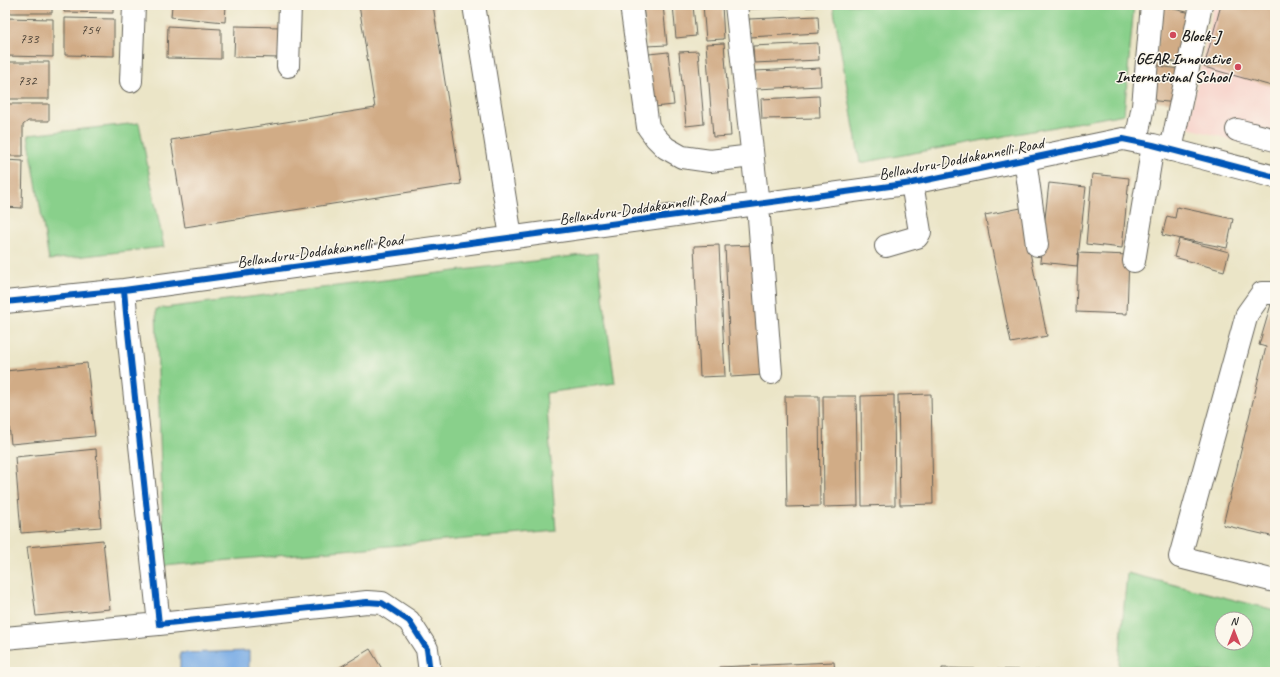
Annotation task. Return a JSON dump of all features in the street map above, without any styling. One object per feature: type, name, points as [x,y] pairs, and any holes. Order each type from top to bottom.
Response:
[{"type":"street","points":[[131,81],[134,5]]},
{"type":"street","points":[[288,66],[290,5]]},
{"type":"street","points":[[474,5],[511,238]]},
{"type":"street","points":[[631,5],[648,127],[656,138],[666,148],[682,157],[710,161],[752,156]]},
{"type":"street","points":[[736,5],[758,204],[771,372]]},
{"type":"street","points":[[1152,5],[1143,106],[1153,145]]},
{"type":"street","points":[[1134,261],[1153,145],[1201,5]]},
{"type":"street","points":[[1237,130],[1275,140]]},
{"type":"street","name":"Bellanduru-Doddakannelli Road","points":[[5,302],[124,290],[912,183],[1123,139],[1153,145],[1275,177]]},
{"type":"street","points":[[1025,159],[1037,245]]},
{"type":"street","points":[[886,246],[917,237],[920,232],[912,183]]},
{"type":"street","points":[[124,290],[159,624]]},
{"type":"street","points":[[1275,293],[1262,293],[1247,314],[1180,557],[1275,581]]},
{"type":"street","points":[[5,638],[159,624],[367,602],[382,603],[409,621],[427,649],[430,672]]},
{"type":"shaded area","name":"GEAR Innovative International School","points":[[1214,5],[1275,5],[1275,151],[1188,128]]},
{"type":"green space","points":[[833,5],[1134,5],[1124,114],[860,163]]},
{"type":"green space","points":[[139,123],[164,247],[49,260],[28,135]]},
{"type":"green space","points":[[597,253],[615,383],[546,393],[556,531],[164,566],[156,309]]},
{"type":"green space","points":[[1127,573],[1275,610],[1275,672],[1118,672]]},
{"type":"water","points":[[249,651],[249,672],[180,672],[180,653]]},
{"type":"building","points":[[5,5],[52,5],[52,13],[5,13]]},
{"type":"building","points":[[64,5],[113,5],[113,13],[64,12]]},
{"type":"building","points":[[172,5],[226,5],[225,22],[171,17]]},
{"type":"building","points":[[359,5],[433,5],[461,184],[185,227],[171,140],[375,108]]},
{"type":"building","points":[[643,5],[663,5],[667,45],[647,46]]},
{"type":"building","points":[[673,5],[693,5],[696,36],[676,38]]},
{"type":"building","points":[[703,5],[722,5],[724,39],[706,40]]},
{"type":"building","points":[[747,5],[815,5],[815,7],[747,9]]},
{"type":"building","points":[[1221,5],[1275,5],[1275,87],[1204,67]]},
{"type":"building","name":"Block-J","points":[[1161,6],[1191,13],[1184,64],[1156,58]]},
{"type":"building","points":[[818,16],[819,33],[750,37],[749,19]]},
{"type":"building","points":[[5,18],[53,19],[53,57],[5,56]]},
{"type":"building","points":[[65,18],[114,19],[114,56],[65,55]]},
{"type":"building","points":[[168,26],[221,29],[221,59],[167,58]]},
{"type":"building","points":[[235,26],[281,27],[280,58],[234,57]]},
{"type":"building","points":[[724,43],[731,136],[713,137],[706,44]]},
{"type":"building","points":[[818,43],[819,60],[754,63],[753,46]]},
{"type":"building","points":[[698,51],[704,124],[686,126],[679,52]]},
{"type":"building","points":[[668,52],[674,105],[654,107],[649,54]]},
{"type":"building","points":[[5,62],[49,62],[49,99],[5,99]]},
{"type":"building","points":[[1153,65],[1185,70],[1178,103],[1147,100]]},
{"type":"building","points":[[820,68],[821,86],[756,89],[755,71]]},
{"type":"building","points":[[819,96],[820,118],[762,119],[761,99]]},
{"type":"building","points":[[5,104],[49,104],[49,121],[28,121],[23,125],[23,156],[5,156]]},
{"type":"building","points":[[5,160],[23,161],[22,208],[5,207]]},
{"type":"building","points":[[1092,174],[1129,178],[1122,248],[1086,244]]},
{"type":"building","points":[[1049,183],[1086,187],[1077,266],[1040,262]]},
{"type":"building","points":[[1177,207],[1233,219],[1227,248],[1162,235],[1167,216],[1175,218]]},
{"type":"building","points":[[1021,208],[1047,336],[1011,343],[985,215]]},
{"type":"building","points":[[1179,239],[1229,252],[1224,271],[1174,257]]},
{"type":"building","points":[[719,245],[725,376],[700,377],[694,246]]},
{"type":"building","points":[[756,245],[762,375],[731,377],[725,246]]},
{"type":"building","points":[[1078,253],[1129,255],[1127,314],[1076,312]]},
{"type":"building","points":[[1272,301],[1275,302],[1275,537],[1223,525],[1266,347],[1259,345]]},
{"type":"building","points":[[87,363],[95,436],[11,444],[5,371]]},
{"type":"building","points":[[931,394],[933,504],[900,505],[898,395]]},
{"type":"building","points":[[894,395],[895,505],[862,506],[861,396]]},
{"type":"building","points":[[785,396],[819,396],[820,506],[787,507]]},
{"type":"building","points":[[823,396],[856,396],[858,506],[824,507]]},
{"type":"building","points":[[96,449],[101,527],[21,533],[15,457]]},
{"type":"building","points":[[103,540],[110,609],[36,616],[27,547]]},
{"type":"building","points":[[370,649],[384,672],[332,672]]},
{"type":"building","points":[[834,662],[835,672],[719,672],[719,667]]},
{"type":"building","points":[[942,668],[1067,671],[1067,672],[942,672]]},
{"type":"cycle path","points":[[5,302],[124,290],[912,183],[1123,139],[1153,145],[1275,177]]},
{"type":"cycle path","points":[[124,290],[159,624],[367,602],[382,603],[409,621],[427,649],[430,672]]},
{"type":"place","name":"Block-J","points":[[1173,35]]},
{"type":"place","name":"GEAR Innovative International School","points":[[1238,67]]}]
